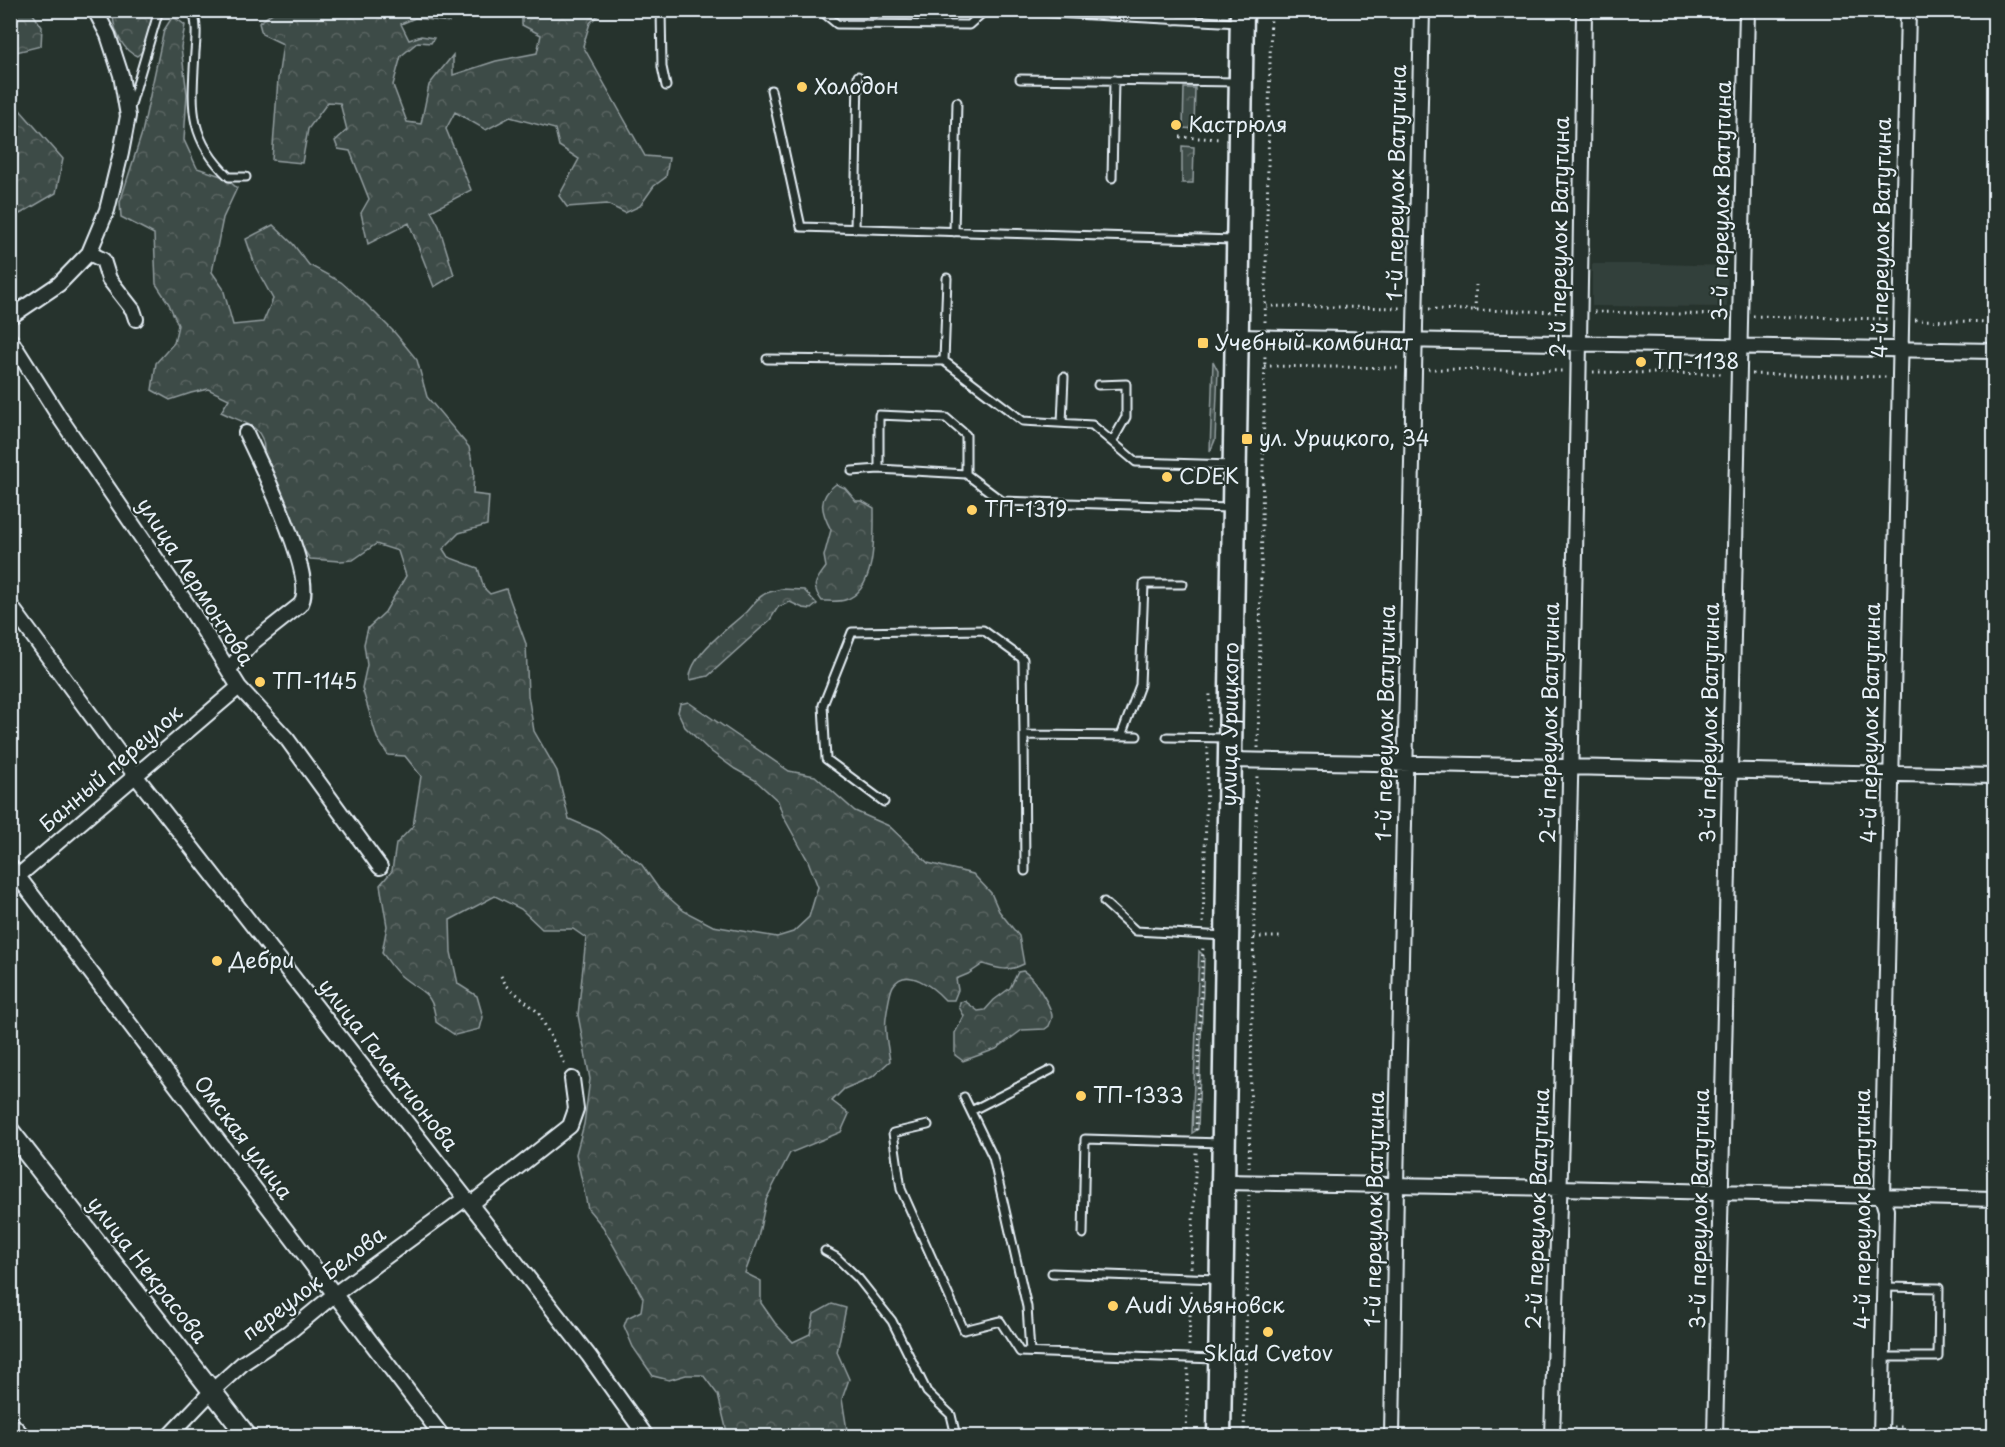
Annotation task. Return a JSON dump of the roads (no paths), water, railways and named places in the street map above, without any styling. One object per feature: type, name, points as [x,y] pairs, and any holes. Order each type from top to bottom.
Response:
[{"type":"main road","name":"улица Урицкого","points":[[1219,1437],[1227,936],[1223,745],[1234,508],[1242,17]]},
{"type":"street","points":[[10,317],[59,284],[89,253],[107,210],[128,116],[121,75],[108,35],[95,10]]},
{"type":"street","name":"1-й переулок Ватутина","points":[[1392,1437],[1422,10]]},
{"type":"street","name":"2-й переулок Ватутина","points":[[1552,1437],[1580,342],[1584,10]]},
{"type":"street","name":"3-й переулок Ватутина","points":[[1715,1437],[1747,10]]},
{"type":"street","name":"4-й переулок Ватутина","points":[[1881,1437],[1887,1210],[1882,1197],[1908,10]]},
{"type":"street","points":[[89,253],[103,260],[109,279],[133,310],[135,320]]},
{"type":"street","points":[[1237,337],[1995,351]]},
{"type":"street","name":"улица Лермонтова","points":[[10,339],[239,687],[287,739],[380,867]]},
{"type":"street","points":[[229,669],[252,643],[300,605],[304,599],[305,586],[299,558],[264,470],[246,433]]},
{"type":"street","name":"улица Галактионова","points":[[10,605],[135,775],[589,1356],[646,1437]]},
{"type":"street","name":"Банный переулок","points":[[13,875],[239,687]]},
{"type":"street","points":[[1223,745],[1257,761],[1995,776]]},
{"type":"street","name":"Омская улица","points":[[13,875],[442,1437]]},
{"type":"street","name":"переулок Белова","points":[[169,1437],[212,1390],[243,1363],[289,1332],[335,1294],[469,1201],[570,1126],[576,1109],[572,1079]]},
{"type":"street","name":"улица Некрасова","points":[[10,1131],[247,1437]]},
{"type":"street","points":[[1223,1182],[1995,1199]]},
{"type":"street","points":[[10,1422],[23,1437]]},
{"type":"lane","points":[[128,116],[159,10]]},
{"type":"lane","points":[[192,10],[196,34],[192,105],[197,129],[203,147],[216,164],[230,177],[246,177]]},
{"type":"lane","points":[[662,10],[662,67],[666,86]]},
{"type":"lane","points":[[820,10],[837,24],[969,26],[986,10]]},
{"type":"lane","points":[[1174,10],[1174,20]]},
{"type":"lane","points":[[1018,11],[1174,20],[1242,17]]},
{"type":"lane","points":[[121,75],[140,75]]},
{"type":"lane","points":[[855,229],[858,76]]},
{"type":"lane","points":[[1020,79],[1240,82]]},
{"type":"lane","points":[[1112,178],[1114,80]]},
{"type":"lane","points":[[771,90],[801,227],[1237,240]]},
{"type":"lane","points":[[954,232],[957,102]]},
{"type":"lane","points":[[944,361],[947,278]]},
{"type":"lane","points":[[767,359],[944,361],[1023,421],[1092,425],[1136,462],[1235,465]]},
{"type":"lane","points":[[1062,423],[1064,377]]},
{"type":"lane","points":[[1098,385],[1126,384],[1126,417],[1112,442]]},
{"type":"lane","points":[[879,469],[879,415],[945,418],[966,435],[966,474]]},
{"type":"lane","points":[[852,471],[879,469],[966,474],[1002,501],[1234,508]]},
{"type":"lane","points":[[1121,736],[1140,685],[1144,584],[1184,584]]},
{"type":"lane","points":[[884,802],[826,759],[823,705],[852,632],[983,630],[1023,659],[1025,871]]},
{"type":"lane","points":[[1024,735],[1137,736]]},
{"type":"lane","points":[[1167,737],[1223,745]]},
{"type":"lane","points":[[1104,902],[1136,931],[1227,936]]},
{"type":"lane","points":[[971,1112],[1051,1070]]},
{"type":"lane","points":[[964,1097],[993,1157],[1028,1307],[1030,1352]]},
{"type":"lane","points":[[928,1125],[893,1133],[901,1189],[964,1330],[1000,1322],[1020,1352],[1221,1360]]},
{"type":"lane","points":[[1083,1233],[1085,1139],[1224,1143]]},
{"type":"lane","points":[[825,1251],[836,1257],[858,1278],[892,1321],[927,1392],[951,1415],[956,1437]]},
{"type":"lane","points":[[1052,1273],[1222,1280]]},
{"type":"lane","points":[[1883,1357],[1938,1357],[1939,1288],[1885,1287]]},
{"type":"place","name":"Холодон","points":[[802,87]]},
{"type":"place","name":"Кастрюля","points":[[1176,125]]},
{"type":"place","name":"Учебный комбинат","points":[[1203,343]]},
{"type":"place","name":"ТП-1138","points":[[1641,362]]},
{"type":"place","name":"ул. Урицкого, 34","points":[[1247,439]]},
{"type":"place","name":"CDEK","points":[[1167,477]]},
{"type":"place","name":"ТП-1319","points":[[972,510]]},
{"type":"place","name":"ТП-1145","points":[[260,682]]},
{"type":"place","name":"Дебри","points":[[217,961]]},
{"type":"place","name":"ТП-1333","points":[[1081,1096]]},
{"type":"place","name":"Audi Ульяновск","points":[[1113,1306]]},
{"type":"place","name":"Sklad Cvetov","points":[[1268,1332]]}]
